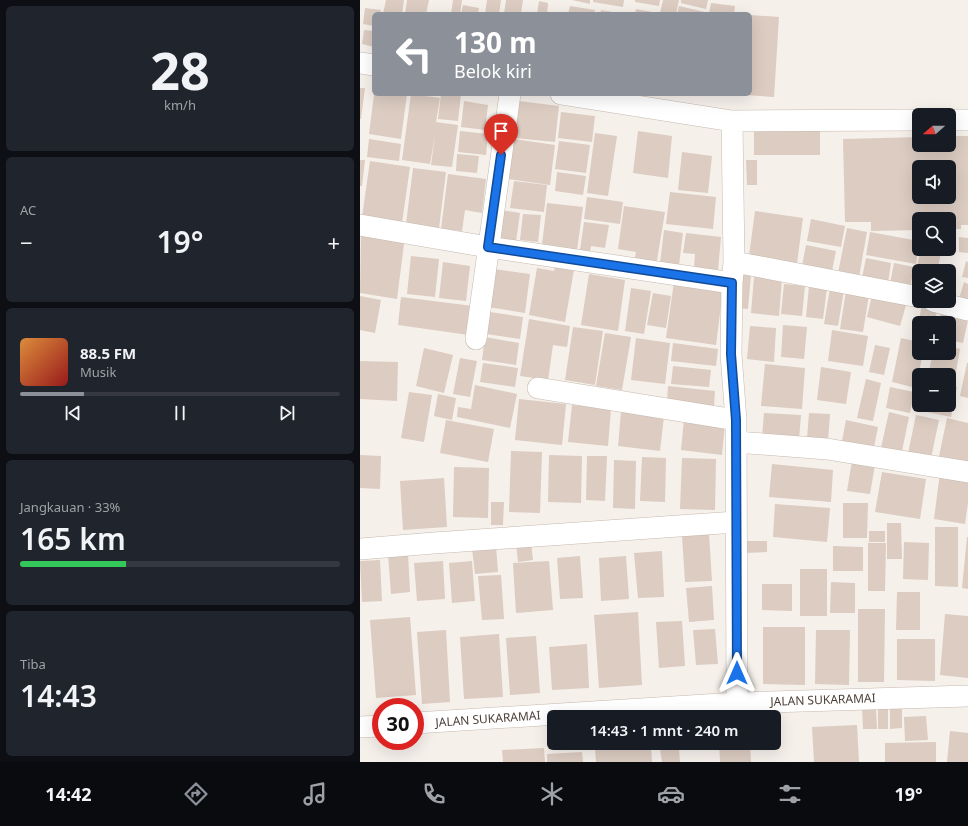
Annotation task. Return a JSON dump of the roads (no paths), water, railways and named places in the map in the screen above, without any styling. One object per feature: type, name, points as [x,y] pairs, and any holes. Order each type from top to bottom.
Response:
[{"type":"street","points":[[360,63],[372,65]]},
{"type":"street","points":[[476,339],[510,96]]},
{"type":"street","points":[[574,96],[732,121],[912,120]]},
{"type":"street","points":[[956,120],[968,120]]},
{"type":"street","points":[[732,121],[734,262],[732,283],[731,354],[736,420],[737,703]]},
{"type":"street","points":[[360,225],[488,247],[732,283]]},
{"type":"street","points":[[734,262],[912,296]]},
{"type":"street","points":[[956,307],[968,310]]},
{"type":"street","points":[[538,388],[736,420]]},
{"type":"street","points":[[736,442],[827,449],[968,472]]},
{"type":"street","points":[[360,550],[442,542],[736,522]]},
{"type":"street","name":"JALAN SUKARAMAI","points":[[424,722],[737,703],[968,696]]},
{"type":"street","points":[[360,727],[372,726]]}]
